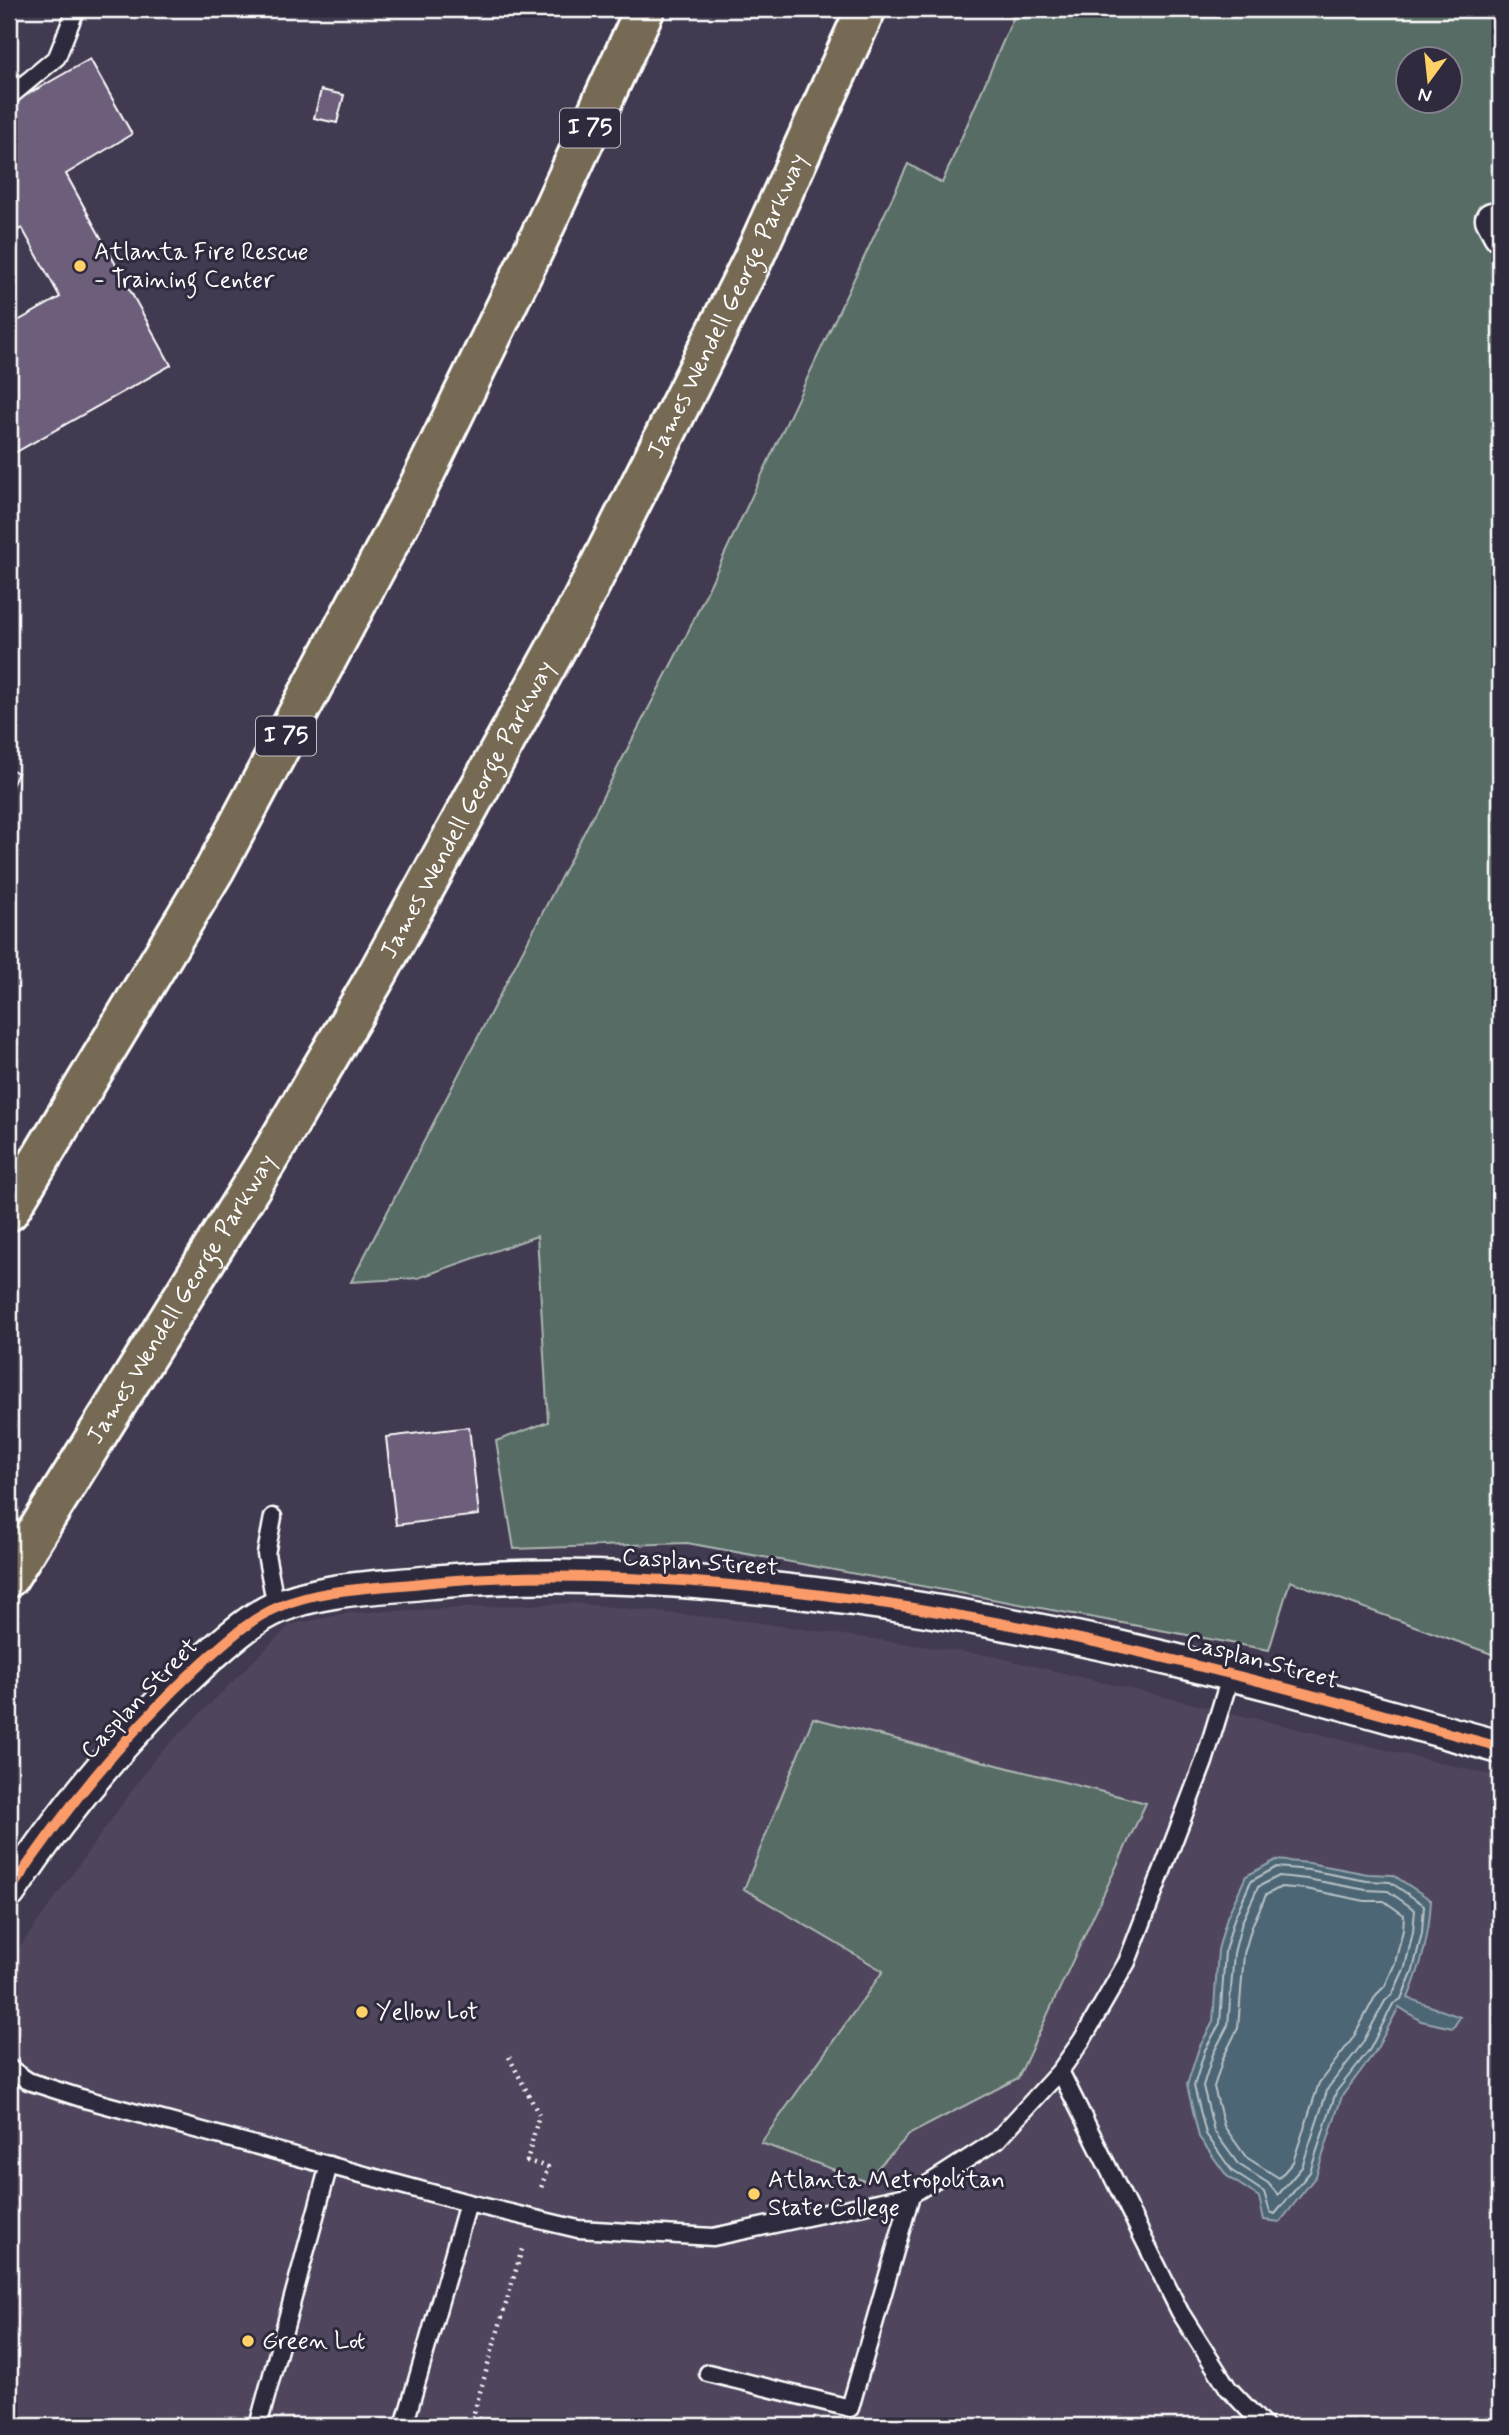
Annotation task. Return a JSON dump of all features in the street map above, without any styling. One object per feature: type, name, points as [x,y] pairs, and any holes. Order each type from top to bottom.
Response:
[{"type":"highway","points":[[535,247],[624,9]]},
{"type":"highway","name":"I 75","points":[[9,1211],[215,869],[414,496],[535,247],[645,9]]},
{"type":"highway","name":"James Wendell George Parkway","points":[[9,1577],[272,1153],[377,973],[562,637],[751,261],[866,9]]},
{"type":"street","name":"Casplan Street","points":[[9,1892],[70,1807],[127,1737],[172,1690],[252,1621],[276,1608],[323,1594],[463,1579],[653,1578],[781,1590],[915,1608],[1073,1637],[1231,1674],[1500,1747]]},
{"type":"lane","points":[[9,97],[57,57],[76,9]]},
{"type":"lane","points":[[273,1517],[266,1554],[276,1608]]},
{"type":"lane","points":[[9,2068],[28,2081],[81,2098],[468,2203],[578,2229],[713,2238],[911,2195],[997,2140],[1060,2071],[1082,2040],[1127,1962],[1203,1762],[1231,1674]]},
{"type":"lane","points":[[1060,2071],[1180,2312],[1228,2388],[1264,2426]]},
{"type":"lane","points":[[258,2426],[329,2165]]},
{"type":"lane","points":[[708,2373],[850,2409],[911,2195]]},
{"type":"lane","points":[[404,2426],[468,2203]]},
{"type":"path","points":[[509,2057],[539,2115],[527,2161],[548,2167],[540,2190]]},
{"type":"path","points":[[470,2426],[525,2241]]},
{"type":"path","points":[[472,2417],[510,2426]]},
{"type":"shaded area","name":"Atlanta Metropolitan State College","points":[[573,1603],[747,1621],[992,1656],[1500,1777],[1500,2426],[9,2426],[9,1962],[156,1757],[290,1625],[348,1613]]},
{"type":"green space","points":[[1017,9],[1500,9],[1500,1657],[1290,1581],[1269,1650],[687,1543],[514,1549],[496,1441],[548,1422],[537,1236],[418,1278],[351,1282],[687,634],[908,164],[942,183]]},
{"type":"green space","points":[[813,1718],[1146,1803],[1018,2078],[910,2134],[865,2181],[761,2143],[883,1971],[744,1889]]},
{"type":"water","points":[[1276,1860],[1368,1874],[1393,1875],[1431,1900],[1424,1950],[1408,1998],[1460,2017],[1453,2028],[1421,2021],[1399,2007],[1375,2052],[1342,2096],[1316,2176],[1280,2222],[1264,2220],[1259,2197],[1227,2176],[1199,2137],[1187,2085],[1199,2048],[1213,2022],[1218,1950],[1227,1917],[1246,1876]]},
{"type":"building","name":"Atlanta Fire Rescue - Training Center","points":[[90,59],[132,134],[66,174],[171,365],[9,456],[9,326],[60,297],[22,228],[9,235],[9,105]]},
{"type":"building","points":[[321,90],[344,95],[337,123],[314,118]]},
{"type":"building","points":[[9,768],[18,773],[11,788],[9,787]]},
{"type":"building","points":[[469,1427],[479,1515],[396,1525],[386,1437]]},
{"type":"cycle path","points":[[9,1892],[100,1770],[177,1686],[231,1638],[268,1612],[296,1600],[373,1587],[504,1577],[576,1577],[720,1584],[849,1598],[976,1618],[1167,1658],[1500,1747]]},
{"type":"place","name":"Atlanta Fire Rescue - Training Center","points":[[80,266]]},
{"type":"place","name":"Yellow Lot","points":[[362,2012]]},
{"type":"place","name":"Atlanta Metropolitan State College","points":[[754,2194]]},
{"type":"place","name":"Green Lot","points":[[248,2341]]}]
